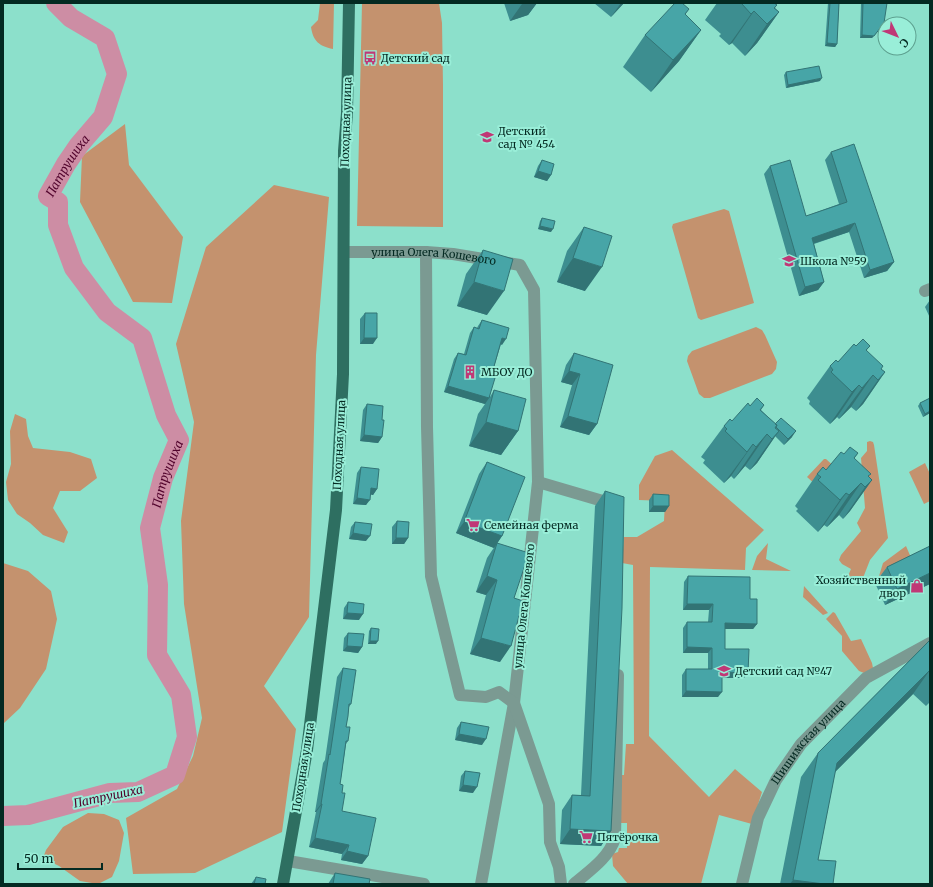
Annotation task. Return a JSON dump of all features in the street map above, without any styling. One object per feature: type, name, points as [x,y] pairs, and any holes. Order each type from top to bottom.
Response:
[{"type":"main road","name":"Походная улица","points":[[283,884],[307,750],[336,510],[343,374],[344,151],[347,113],[349,3]]},
{"type":"street","name":"улица Олега Кошевого","points":[[344,252],[426,252],[453,254],[520,265],[534,290],[538,482],[514,703],[481,884]]},
{"type":"street","points":[[426,252],[427,427],[431,576],[460,695],[486,697],[499,692],[514,703],[549,804],[550,842],[559,868],[561,884]]},
{"type":"street","points":[[538,482],[618,505],[621,510]]},
{"type":"street","name":"Шишимская улица","points":[[742,884],[758,818],[776,780],[801,744],[866,678],[930,643]]},
{"type":"street","points":[[574,884],[607,854],[613,845],[615,838],[618,667]]},
{"type":"street","points":[[288,861],[424,884]]},
{"type":"shaded area","points":[[320,3],[334,3],[333,49],[320,44],[313,36],[311,27],[318,20]]},
{"type":"shaded area","points":[[362,3],[439,3],[442,23],[443,227],[357,226]]},
{"type":"shaded area","points":[[125,124],[129,165],[183,237],[172,303],[133,302],[80,202],[82,156]]},
{"type":"shaded area","points":[[274,185],[329,197],[316,355],[309,617],[264,686],[296,729],[282,832],[195,873],[133,874],[126,818],[177,789],[193,756],[202,718],[184,604],[181,521],[194,422],[176,344],[206,247]]},
{"type":"shaded area","points":[[724,209],[729,211],[754,303],[701,320],[698,318],[672,227],[673,224]]},
{"type":"shaded area","points":[[756,327],[762,330],[765,335],[777,362],[776,369],[772,374],[710,398],[704,398],[699,394],[687,361],[688,356],[692,351]]},
{"type":"shaded area","points":[[15,414],[26,419],[28,436],[33,448],[70,452],[91,459],[97,478],[80,491],[60,491],[53,508],[68,532],[64,543],[43,535],[17,514],[8,500],[6,482],[11,464],[10,431]]},
{"type":"shaded area","points":[[867,442],[873,442],[874,445],[888,538],[870,560],[861,583],[857,586],[852,585],[849,581],[848,576],[851,569],[842,564],[839,560],[841,555],[861,531],[857,523],[865,508],[861,458],[867,451]]},
{"type":"shaded area","points":[[672,450],[764,530],[746,548],[745,570],[650,567],[649,736],[709,797],[735,769],[762,792],[752,824],[719,815],[701,884],[628,884],[613,866],[612,854],[618,852],[619,848],[627,848],[627,823],[619,823],[620,775],[624,775],[626,744],[634,744],[633,565],[622,563],[624,537],[637,537],[664,521],[665,501],[639,500],[639,485],[655,456]]},
{"type":"shaded area","points":[[824,459],[826,459],[840,472],[817,486],[807,477]]},
{"type":"shaded area","points":[[925,463],[930,474],[930,501],[924,504],[909,472]]},
{"type":"shaded area","points":[[768,543],[766,559],[791,571],[752,570],[757,556]]},
{"type":"shaded area","points":[[906,546],[912,560],[879,576],[883,563]]},
{"type":"shaded area","points":[[3,563],[28,571],[51,591],[57,619],[46,669],[20,708],[3,724]]},
{"type":"shaded area","points":[[804,586],[828,613],[823,615],[803,597]]},
{"type":"shaded area","points":[[833,612],[851,641],[861,639],[873,668],[864,673],[859,671],[842,651],[842,636],[826,619]]},
{"type":"shaded area","points":[[88,813],[104,814],[119,820],[124,833],[119,861],[112,877],[98,884],[80,881],[59,866],[43,858],[46,850],[63,827]]},
{"type":"building","points":[[675,3],[682,3],[689,9],[685,14],[701,30],[673,60],[645,35]]},
{"type":"building","points":[[774,3],[777,5],[774,8],[779,12],[767,24],[754,11],[751,14],[742,4]]},
{"type":"building","points":[[830,3],[839,3],[837,44],[827,43]]},
{"type":"building","points":[[863,3],[887,3],[885,16],[877,16],[877,32],[874,36],[862,35]]},
{"type":"building","points":[[819,66],[822,78],[788,85],[786,72]]},
{"type":"building","points":[[854,144],[894,262],[870,270],[855,223],[812,238],[824,282],[805,287],[770,166],[790,160],[806,216],[847,202],[831,152]]},
{"type":"building","points":[[542,160],[554,164],[551,175],[538,171]]},
{"type":"building","points":[[542,218],[555,221],[553,229],[540,226]]},
{"type":"building","points":[[584,227],[612,236],[602,267],[573,258]]},
{"type":"building","points":[[483,250],[513,259],[504,291],[474,282]]},
{"type":"building","points":[[365,313],[377,313],[377,338],[364,338]]},
{"type":"building","name":"МБОУ ДО","points":[[482,320],[509,328],[506,339],[502,338],[491,377],[495,378],[489,398],[448,386],[458,353],[466,355],[474,327],[479,329]]},
{"type":"building","points":[[863,339],[870,346],[866,350],[883,366],[881,369],[885,372],[878,380],[873,375],[862,388],[859,385],[852,392],[831,372],[833,370],[830,366],[836,360],[838,362],[854,344],[856,346]]},
{"type":"building","points":[[574,353],[613,365],[597,424],[568,416],[580,374],[569,371]]},
{"type":"building","points":[[494,390],[526,399],[518,431],[486,422]]},
{"type":"building","points":[[757,398],[764,405],[760,410],[777,425],[775,428],[779,431],[772,439],[767,434],[756,447],[753,444],[747,452],[725,431],[727,429],[724,426],[730,419],[732,421],[748,403],[750,406]]},
{"type":"building","points":[[930,398],[930,411],[925,414],[920,403]]},
{"type":"building","points":[[367,404],[383,406],[382,420],[384,420],[382,437],[364,435]]},
{"type":"building","points":[[781,418],[796,431],[788,439],[776,427],[777,425],[775,424]]},
{"type":"building","points":[[850,447],[858,453],[854,458],[871,474],[868,476],[872,480],[865,487],[861,483],[849,495],[846,493],[840,500],[818,480],[821,477],[817,474],[823,467],[826,470],[841,452],[844,454]]},
{"type":"building","points":[[487,462],[525,477],[502,536],[464,522]]},
{"type":"building","points":[[361,467],[379,469],[377,489],[371,488],[370,500],[357,498]]},
{"type":"building","points":[[605,491],[624,497],[622,608],[611,831],[570,829],[572,795],[590,796]]},
{"type":"building","points":[[653,494],[669,495],[669,506],[653,506]]},
{"type":"building","points":[[397,521],[409,522],[408,538],[396,538]]},
{"type":"building","points":[[355,522],[372,524],[370,536],[353,533]]},
{"type":"building","points":[[497,543],[529,553],[514,598],[523,601],[511,646],[481,638],[497,580],[487,576]]},
{"type":"building","points":[[930,546],[930,573],[897,589],[887,567]]},
{"type":"building","points":[[688,576],[750,577],[750,599],[757,599],[757,624],[725,623],[725,649],[749,649],[748,673],[722,672],[722,692],[686,691],[686,669],[712,669],[712,648],[687,647],[687,622],[712,622],[713,604],[687,604]]},
{"type":"building","points":[[348,602],[364,604],[363,614],[347,613]]},
{"type":"building","points":[[371,628],[379,629],[378,641],[370,641]]},
{"type":"building","points":[[348,633],[364,634],[362,647],[347,646]]},
{"type":"building","points":[[930,640],[930,670],[837,763],[818,860],[836,861],[833,884],[793,880],[818,753]]},
{"type":"building","points":[[343,668],[356,670],[351,704],[349,704],[346,727],[350,727],[348,741],[346,741],[340,784],[343,785],[342,793],[345,793],[342,811],[376,818],[368,856],[347,851],[349,845],[315,838],[322,804]]},
{"type":"building","points":[[461,722],[489,727],[486,739],[459,734]]},
{"type":"building","points":[[465,771],[480,773],[477,787],[463,785]]},
{"type":"building","points":[[335,873],[370,879],[369,884],[333,884]]},
{"type":"building","points":[[256,877],[266,879],[265,884],[254,884]]},
{"type":"waterway","name":"Патрушиха","points":[[3,816],[28,815],[110,793],[138,792],[175,775],[187,737],[181,695],[157,655],[158,585],[150,528],[163,478],[179,440],[166,415],[142,338],[107,312],[74,268],[58,225],[58,202],[48,196],[66,164],[79,145],[103,117],[117,74],[105,38],[71,18],[56,3]]},
{"type":"place","name":"Детский сад","points":[[370,58]]},
{"type":"place","name":"Детский сад № 454","points":[[487,137]]},
{"type":"place","name":"Школа №59","points":[[789,261]]},
{"type":"place","name":"МБОУ ДО","points":[[470,372]]},
{"type":"place","name":"Семейная ферма","points":[[473,525]]},
{"type":"place","name":"Хозяйственный двор","points":[[917,586]]},
{"type":"place","name":"Детский сад №47","points":[[724,671]]},
{"type":"place","name":"Пятёрочка","points":[[586,837]]}]
